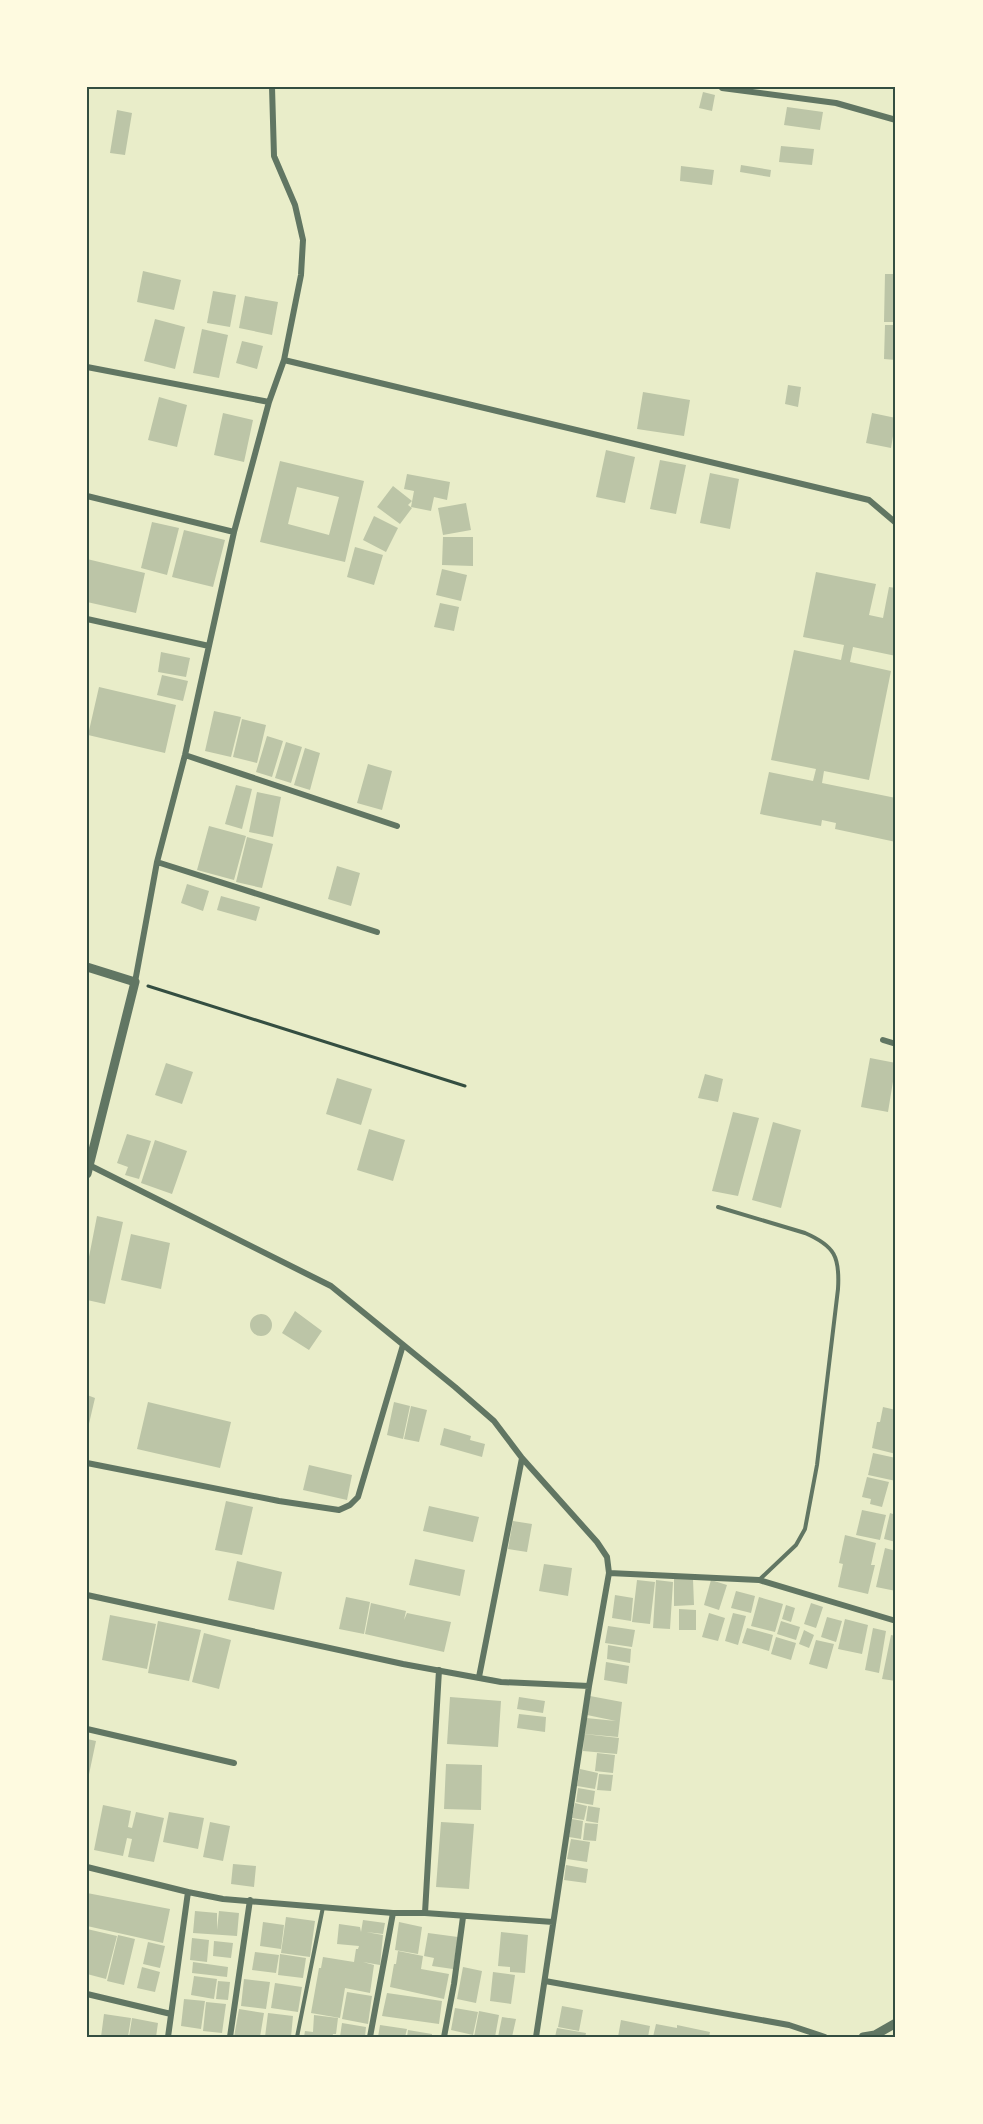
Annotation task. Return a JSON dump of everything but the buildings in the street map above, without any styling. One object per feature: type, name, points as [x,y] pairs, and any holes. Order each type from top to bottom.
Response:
[{"type":"street","points":[[272,87],[274,156],[295,206],[303,240],[302,275],[284,360],[269,402],[234,532],[185,755],[157,862],[135,982],[88,1168],[331,1286],[456,1387],[494,1421],[522,1458],[597,1542],[607,1557],[609,1573],[589,1686],[536,2037]]},
{"type":"street","points":[[722,88],[836,103],[896,120]]},
{"type":"street","points":[[284,360],[869,500],[896,523]]},
{"type":"street","points":[[87,367],[269,402]]},
{"type":"street","points":[[87,496],[234,532]]},
{"type":"street","points":[[87,619],[209,646]]},
{"type":"street","points":[[185,755],[397,826]]},
{"type":"street","points":[[157,862],[377,932]]},
{"type":"street","points":[[87,967],[135,982]]},
{"type":"street","points":[[883,1040],[896,1044]]},
{"type":"street","points":[[87,1463],[279,1501],[339,1510],[345,1508],[358,1497],[403,1345]]},
{"type":"street","points":[[479,1677],[522,1458]]},
{"type":"street","points":[[609,1573],[759,1580],[896,1621]]},
{"type":"street","points":[[87,1595],[404,1664],[501,1682],[589,1686]]},
{"type":"street","points":[[425,1913],[439,1670]]},
{"type":"street","points":[[87,1729],[234,1763]]},
{"type":"street","points":[[87,1867],[223,1899],[393,1913],[553,1922]]},
{"type":"street","points":[[168,2037],[188,1892]]},
{"type":"street","points":[[230,2037],[250,1900]]},
{"type":"street","points":[[370,2037],[393,1913]]},
{"type":"street","points":[[444,2037],[463,1917]]},
{"type":"street","points":[[545,1981],[789,2025],[825,2037]]},
{"type":"street","points":[[87,1994],[171,2014]]},
{"type":"street","points":[[863,2037],[875,2035],[896,2023]]},
{"type":"lane","points":[[718,1207],[816,1238],[832,1251],[839,1266],[817,1465],[805,1529],[796,1545],[759,1580]]},
{"type":"lane","points":[[297,2037],[323,1907]]},
{"type":"path","points":[[135,982],[465,1086]]}]
